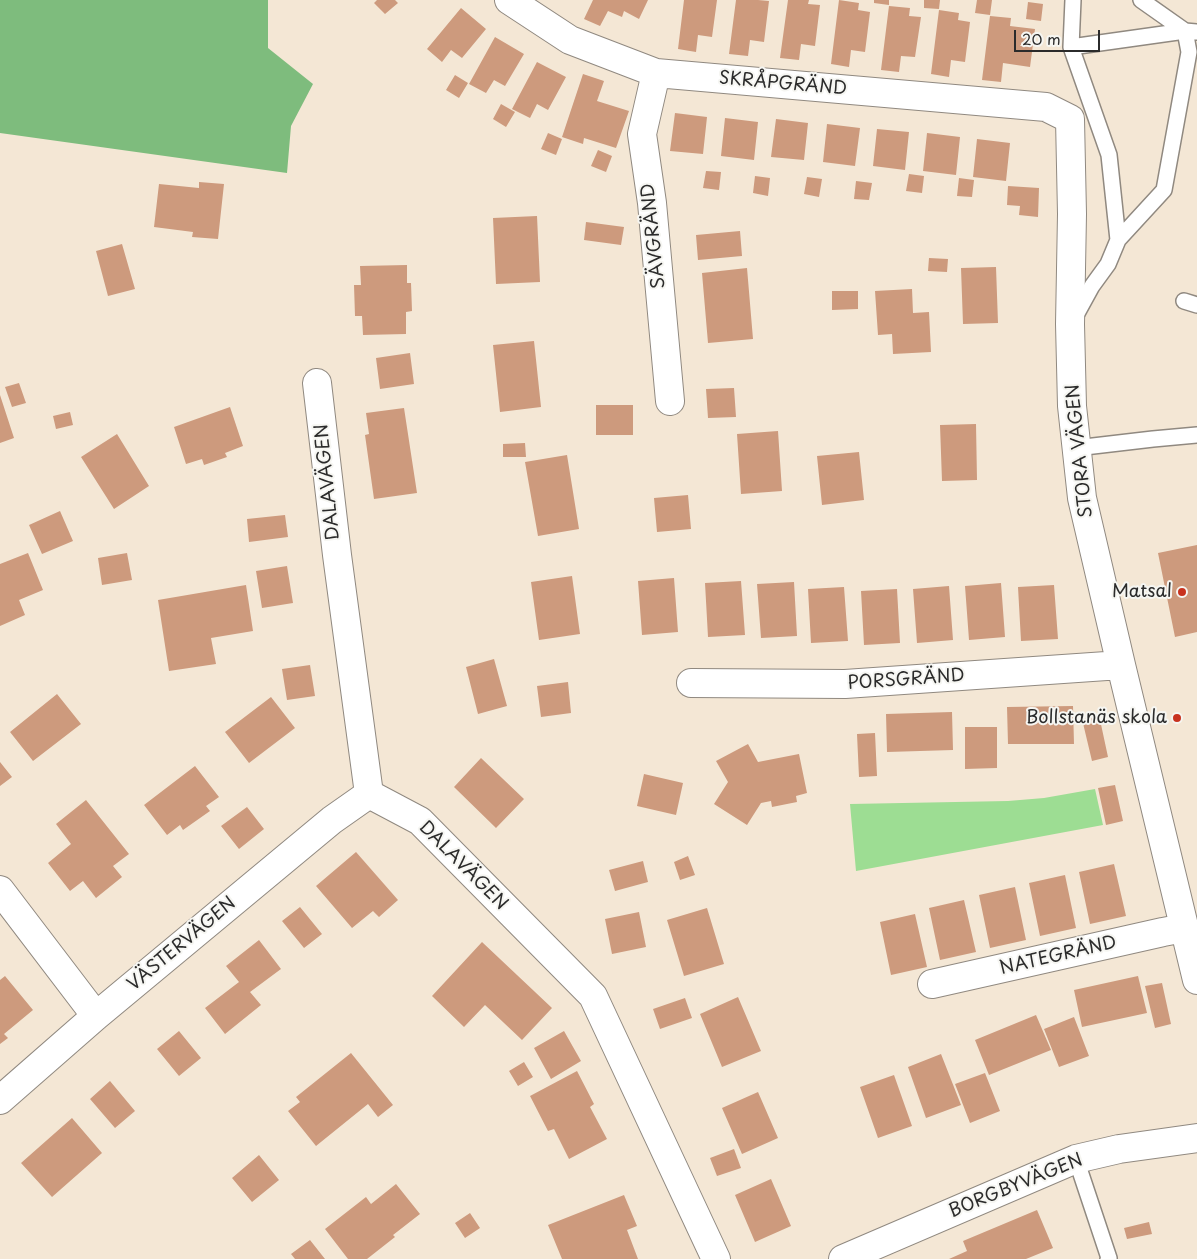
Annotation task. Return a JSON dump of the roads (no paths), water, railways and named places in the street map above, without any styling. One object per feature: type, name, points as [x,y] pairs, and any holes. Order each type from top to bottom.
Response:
[{"type":"street","name":"SKRÅPGRÄND","points":[[509,0],[570,40],[656,73],[1046,107],[1070,119]]},
{"type":"street","name":"SÄVGRÄND","points":[[656,73],[642,134],[652,203],[670,401]]},
{"type":"street","name":"STORA VÄGEN","points":[[1070,119],[1072,406],[1082,498],[1121,665],[1190,939],[1197,980]]},
{"type":"street","name":"DALAVÄGEN","points":[[317,383],[336,556],[369,794],[420,822],[593,996],[716,1259]]},
{"type":"street","name":"PORSGRÄND","points":[[691,683],[845,684],[1121,665]]},
{"type":"street","name":"VÄSTERVÄGEN","points":[[0,1100],[96,1016],[332,820],[369,794]]},
{"type":"street","points":[[0,890],[96,1016]]},
{"type":"street","name":"NATEGRÄND","points":[[932,984],[1162,932],[1190,939]]},
{"type":"street","name":"BORGBYVÄGEN","points":[[843,1259],[1076,1160],[1119,1149],[1197,1138]]},
{"type":"lane","points":[[1073,0],[1071,47],[1109,155],[1118,240]]},
{"type":"lane","points":[[1141,0],[1191,32]]},
{"type":"lane","points":[[1071,47],[1191,32]]},
{"type":"lane","points":[[1070,324],[1092,286],[1108,264],[1118,240],[1164,190],[1191,32]]},
{"type":"lane","points":[[1076,448],[1153,438],[1197,435]]},
{"type":"lane","points":[[1076,1160],[1092,1204],[1108,1259]]},
{"type":"place","name":"Matsal","points":[[1182,592]]},
{"type":"place","name":"Bollstanäs skola","points":[[1177,718]]}]
